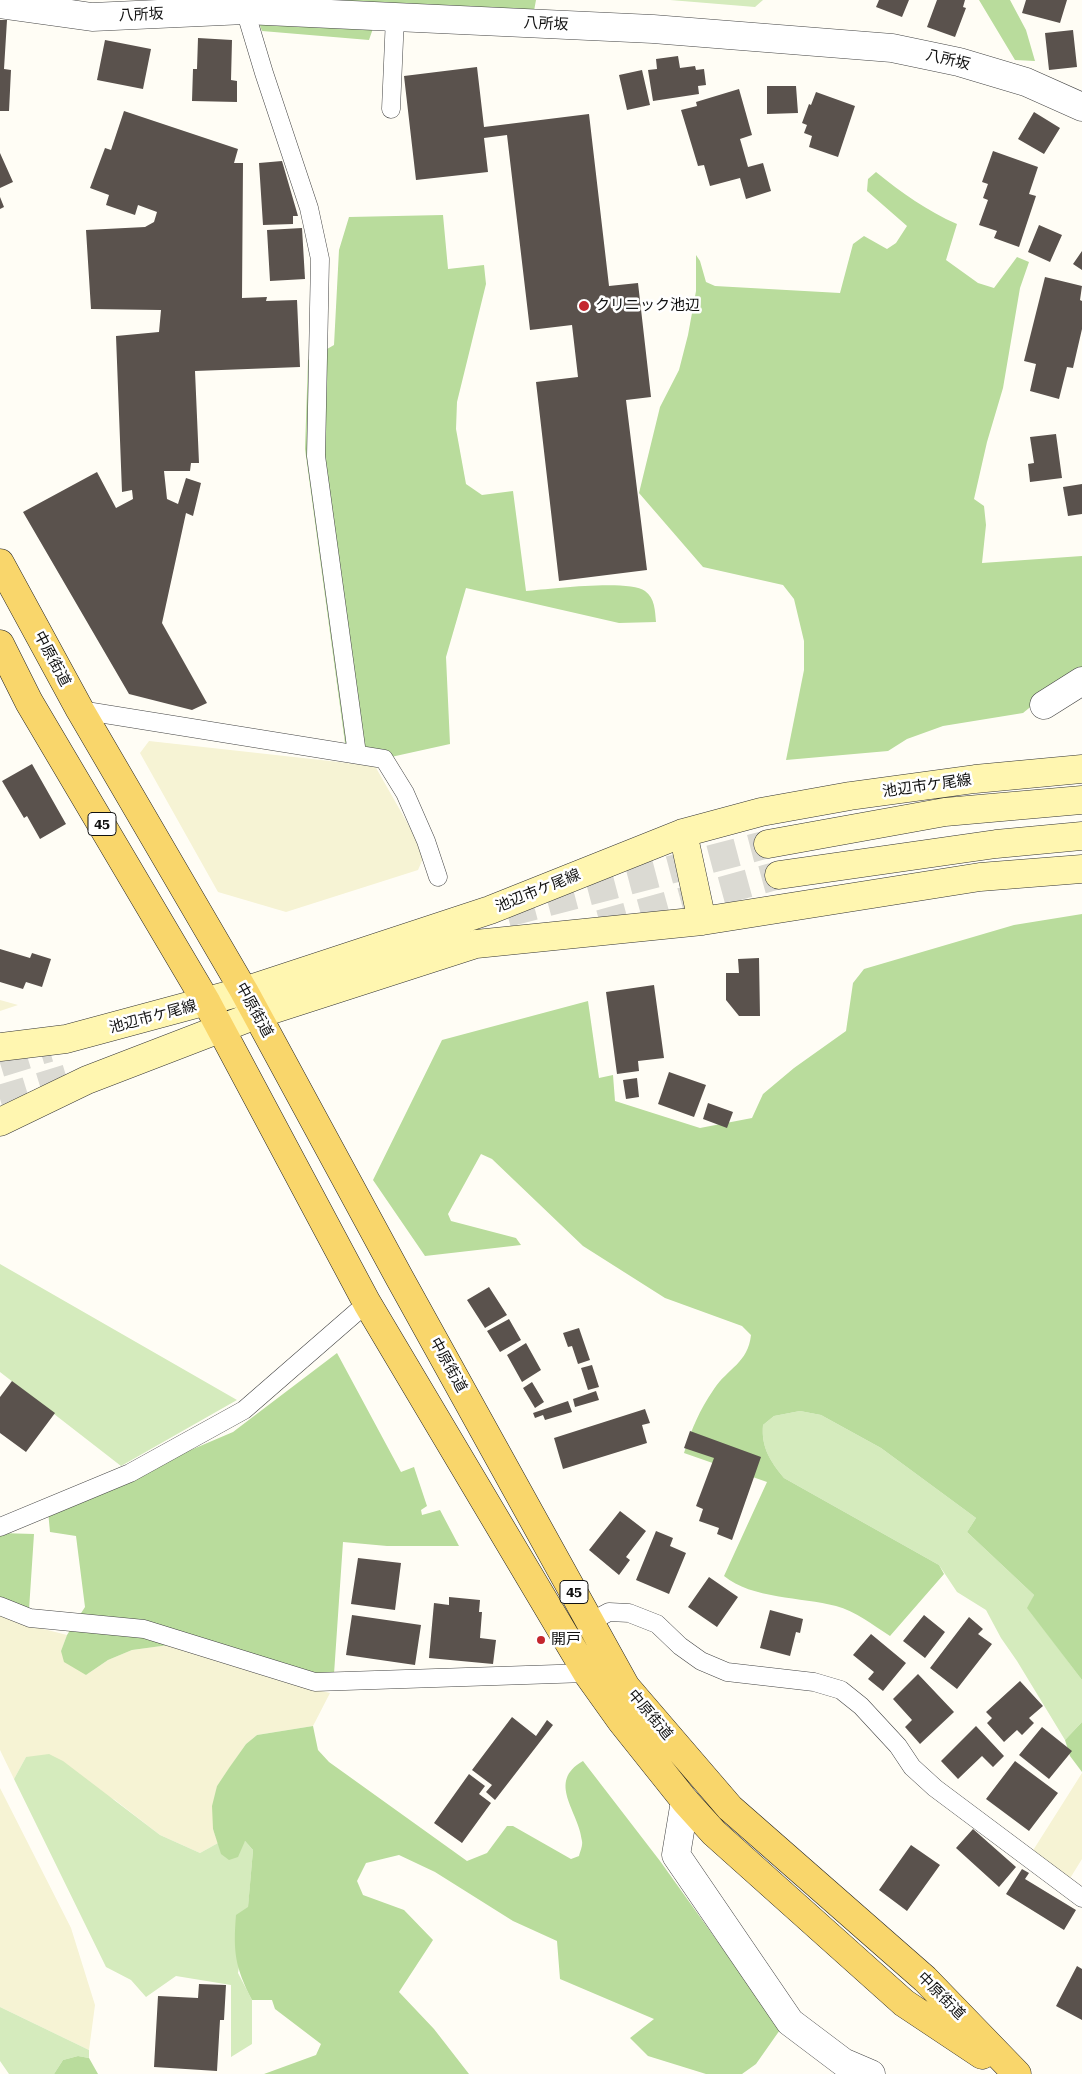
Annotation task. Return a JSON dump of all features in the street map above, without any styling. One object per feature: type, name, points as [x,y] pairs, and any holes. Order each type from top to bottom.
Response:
[{"type":"main road","name":"中原街道","points":[[0,563],[80,710],[250,1003],[626,1687],[730,1808],[925,1979],[1017,2074]]},
{"type":"main road","name":"中原街道","points":[[0,644],[29,702],[206,1003],[367,1303],[587,1673],[622,1722],[714,1833],[904,2003],[1011,2074]]},
{"type":"street","name":"八所坂","points":[[0,4],[92,17],[244,5],[395,17],[653,29],[892,48],[960,62],[1026,82],[1082,107]]},
{"type":"street","points":[[1044,705],[1082,681]]},
{"type":"street","name":"池辺市ケ尾線","points":[[0,1122],[87,1080],[220,1029],[250,1003],[683,833],[761,812],[850,796],[975,779],[1082,769]]},
{"type":"street","name":"池辺市ケ尾線","points":[[768,844],[945,812],[1082,800]]},
{"type":"street","points":[[683,833],[702,921]]},
{"type":"street","points":[[779,875],[996,844],[1082,836]]},
{"type":"street","name":"池辺市ケ尾線","points":[[0,1047],[66,1039],[206,1003],[250,1003],[476,944],[702,921],[980,877],[1082,869]]},
{"type":"street","points":[[686,1801],[676,1855],[790,2022],[843,2062],[871,2074]]},
{"type":"lane","points":[[244,5],[264,73],[310,208],[320,258],[316,456],[358,754]]},
{"type":"lane","points":[[391,109],[395,17]]},
{"type":"lane","points":[[80,710],[384,759],[405,793],[426,841],[438,877]]},
{"type":"lane","points":[[0,1527],[130,1473],[244,1410],[367,1303]]},
{"type":"lane","points":[[0,1606],[30,1618],[144,1629],[315,1682],[587,1673]]},
{"type":"lane","points":[[590,1622],[609,1612],[629,1613],[656,1624],[680,1646],[702,1661],[727,1672],[814,1682],[841,1690],[861,1706],[898,1746],[912,1767],[936,1788],[1082,1898]]},
{"type":"shaded area","points":[[149,741],[375,766],[425,854],[418,870],[286,912],[218,892],[140,753]]},
{"type":"shaded area","points":[[0,1000],[18,1005],[0,1011]]},
{"type":"shaded area","points":[[0,1615],[28,1625],[67,1635],[61,1651],[86,1675],[108,1660],[132,1650],[169,1645],[284,1682],[330,1693],[313,1726],[257,1735],[246,1744],[217,1786],[213,1829],[218,1843],[200,1853],[160,1835],[115,1800],[26,1757],[14,1779],[0,1750]]},
{"type":"shaded area","points":[[1082,1773],[1082,1859],[1069,1880],[1032,1852]]},
{"type":"shaded area","points":[[0,1788],[71,1928],[95,2005],[89,2050],[0,2007]]},
{"type":"green space","points":[[250,0],[536,0],[534,11],[379,11],[369,40],[262,31]]},
{"type":"green space","points":[[670,0],[763,0],[755,7]]},
{"type":"green space","points":[[979,0],[1010,0],[1026,30],[1035,61],[1015,60]]},
{"type":"green space","points":[[876,172],[915,201],[957,224],[946,260],[978,283],[994,288],[1017,257],[1029,262],[1020,288],[1003,388],[987,442],[974,499],[984,506],[986,525],[982,563],[1082,556],[1082,669],[1071,674],[1023,713],[943,726],[907,739],[888,751],[786,760],[804,670],[804,641],[794,599],[783,585],[703,567],[639,493],[660,407],[679,370],[688,335],[696,291],[696,255],[700,261],[706,282],[715,286],[840,293],[853,244],[864,236],[887,249],[896,243],[907,226],[867,191],[868,179]]},
{"type":"green space","points":[[443,215],[448,269],[484,265],[486,284],[457,402],[456,429],[466,484],[482,495],[513,491],[526,591],[606,585],[636,587],[645,591],[651,597],[656,622],[619,623],[466,588],[446,657],[450,744],[391,757],[381,750],[345,743],[305,449],[308,360],[334,345],[339,250],[349,217]]},
{"type":"green space","points":[[1082,914],[1082,1680],[1027,1608],[1034,1595],[967,1532],[976,1518],[881,1448],[821,1415],[800,1411],[774,1416],[763,1425],[763,1440],[767,1453],[779,1472],[784,1478],[939,1565],[944,1574],[890,1636],[843,1608],[763,1593],[735,1584],[724,1576],[767,1482],[684,1453],[700,1412],[719,1382],[742,1359],[751,1335],[742,1326],[665,1298],[583,1246],[492,1159],[481,1154],[448,1214],[451,1221],[516,1238],[521,1245],[425,1256],[373,1180],[442,1040],[588,1001],[599,1078],[613,1075],[615,1101],[700,1128],[752,1118],[763,1094],[794,1068],[846,1031],[853,983],[864,969],[1014,925]]},
{"type":"green space","points":[[0,1264],[237,1400],[121,1466],[0,1372]]},
{"type":"green space","points":[[337,1353],[401,1472],[414,1467],[427,1506],[421,1510],[422,1515],[440,1510],[459,1546],[387,1546],[343,1542],[334,1674],[313,1675],[169,1645],[132,1650],[108,1660],[86,1675],[64,1662],[61,1651],[67,1635],[85,1607],[76,1536],[50,1532],[48,1511],[233,1432]]},
{"type":"green space","points":[[800,1411],[821,1415],[881,1448],[976,1518],[967,1532],[1034,1595],[1028,1608],[1082,1680],[1082,1722],[1065,1740],[1001,1638],[986,1610],[957,1592],[939,1565],[784,1478],[767,1453],[763,1440],[763,1425],[774,1416]]},
{"type":"green space","points":[[0,1533],[34,1534],[28,1625],[0,1615]]},
{"type":"green space","points":[[1082,1722],[1082,1772],[1070,1756],[1065,1740]]},
{"type":"green space","points":[[313,1726],[318,1750],[329,1762],[467,1861],[487,1853],[507,1826],[513,1826],[571,1859],[579,1856],[582,1846],[580,1830],[566,1788],[567,1778],[572,1769],[583,1761],[660,1861],[773,2019],[782,2027],[756,2064],[742,2074],[706,2074],[648,2056],[630,2038],[654,2019],[560,1979],[557,1941],[513,1921],[435,1872],[399,1855],[366,1863],[357,1881],[363,1895],[404,1910],[433,1940],[399,1992],[434,2029],[469,2074],[264,2074],[316,2055],[321,2044],[275,2009],[272,2000],[252,2000],[246,1988],[235,1949],[235,1928],[236,1915],[248,1907],[253,1850],[245,1841],[238,1857],[229,1860],[221,1854],[213,1829],[212,1806],[217,1786],[246,1744],[257,1735]]},
{"type":"green space","points":[[49,1754],[63,1761],[160,1835],[200,1853],[218,1843],[222,1854],[245,1841],[253,1850],[248,1908],[238,1973],[252,2000],[252,2044],[231,2057],[231,1985],[176,1976],[146,1997],[131,1980],[106,1967],[14,1779],[26,1757]]},
{"type":"green space","points":[[0,2007],[89,2050],[89,2058],[78,2056],[63,2060],[54,2074],[9,2074],[0,2061]]},
{"type":"green space","points":[[78,2056],[89,2058],[98,2074],[54,2074],[63,2060]]},
{"type":"building","points":[[879,0],[909,0],[902,17],[876,7]]},
{"type":"building","points":[[937,0],[965,0],[963,7],[966,8],[955,37],[927,27]]},
{"type":"building","points":[[1026,0],[1067,0],[1060,23],[1022,13]]},
{"type":"building","points":[[0,20],[7,20],[4,69],[11,70],[9,111],[0,111]]},
{"type":"building","points":[[1073,30],[1077,67],[1049,70],[1045,33]]},
{"type":"building","points":[[198,38],[232,40],[231,80],[237,81],[237,102],[192,101],[193,69],[197,69]]},
{"type":"building","points":[[105,40],[151,49],[143,89],[97,80]]},
{"type":"building","points":[[678,56],[680,68],[695,66],[696,70],[704,69],[706,85],[698,86],[699,94],[653,101],[648,70],[657,69],[656,59]]},
{"type":"building","name":"クリニック池辺","points":[[477,67],[484,127],[589,114],[609,286],[638,283],[651,397],[626,400],[647,570],[559,581],[536,382],[578,377],[572,325],[530,330],[507,135],[484,138],[488,172],[416,180],[404,76]]},
{"type":"building","points":[[642,70],[650,105],[627,110],[619,75]]},
{"type":"building","points":[[767,86],[796,86],[798,113],[767,114]]},
{"type":"building","points":[[739,89],[752,135],[740,139],[748,167],[763,163],[771,191],[746,199],[740,178],[710,186],[704,165],[698,166],[681,110],[697,106],[696,102]]},
{"type":"building","points":[[816,92],[855,106],[838,157],[809,147],[812,136],[804,133],[807,125],[802,123]]},
{"type":"building","points":[[124,111],[238,149],[234,163],[243,163],[242,298],[267,297],[266,301],[297,300],[300,367],[195,371],[199,463],[191,463],[190,471],[164,471],[167,499],[178,504],[186,478],[201,483],[193,516],[186,513],[162,623],[207,703],[192,710],[129,694],[23,512],[97,472],[116,508],[133,499],[132,490],[122,492],[116,336],[159,332],[161,310],[91,309],[86,230],[145,227],[154,222],[157,212],[138,205],[135,215],[106,205],[109,195],[90,188],[105,148],[111,150]]},
{"type":"building","points":[[1034,112],[1060,128],[1044,154],[1018,139]]},
{"type":"building","points":[[993,151],[1038,167],[1029,194],[1036,196],[1019,247],[994,238],[997,231],[979,225],[988,200],[983,198],[988,184],[982,182]]},
{"type":"building","points":[[0,153],[13,182],[0,188]]},
{"type":"building","points":[[282,161],[298,216],[293,216],[293,224],[263,225],[259,163]]},
{"type":"building","points":[[0,197],[4,207],[0,209]]},
{"type":"building","points":[[1039,225],[1062,235],[1050,262],[1028,252]]},
{"type":"building","points":[[302,228],[305,279],[270,281],[267,230]]},
{"type":"building","points":[[1082,251],[1082,270],[1073,264]]},
{"type":"building","points":[[1045,277],[1082,286],[1080,300],[1082,301],[1082,329],[1073,368],[1067,367],[1059,399],[1030,391],[1036,364],[1024,361]]},
{"type":"building","points":[[1056,434],[1062,478],[1030,482],[1028,464],[1034,463],[1030,437]]},
{"type":"building","points":[[1082,484],[1082,514],[1068,516],[1063,487]]},
{"type":"building","points":[[32,764],[66,824],[40,839],[27,816],[24,818],[2,781]]},
{"type":"building","points":[[0,949],[30,958],[32,953],[51,959],[42,987],[26,982],[23,989],[0,982]]},
{"type":"building","points":[[759,958],[760,1016],[739,1016],[726,1000],[726,973],[739,973],[738,959]]},
{"type":"building","points":[[654,985],[664,1058],[638,1061],[639,1071],[617,1074],[606,992]]},
{"type":"building","points":[[669,1072],[706,1085],[694,1117],[658,1104]]},
{"type":"building","points":[[637,1078],[639,1097],[626,1099],[623,1080]]},
{"type":"building","points":[[708,1103],[733,1112],[727,1128],[703,1119]]},
{"type":"building","points":[[489,1287],[507,1315],[485,1328],[467,1300]]},
{"type":"building","points":[[509,1319],[521,1340],[500,1352],[487,1331]]},
{"type":"building","points":[[579,1328],[590,1360],[578,1364],[572,1346],[568,1347],[563,1333]]},
{"type":"building","points":[[526,1343],[541,1370],[522,1382],[507,1355]]},
{"type":"building","points":[[592,1365],[599,1387],[588,1390],[581,1368]]},
{"type":"building","points":[[12,1381],[55,1413],[26,1452],[0,1433],[0,1397]]},
{"type":"building","points":[[532,1382],[544,1402],[535,1408],[523,1388]]},
{"type":"building","points":[[596,1391],[599,1400],[575,1407],[573,1399]]},
{"type":"building","points":[[568,1401],[572,1412],[545,1420],[543,1415],[535,1418],[533,1413]]},
{"type":"building","points":[[645,1409],[650,1423],[642,1425],[647,1443],[563,1469],[554,1438]]},
{"type":"building","points":[[690,1431],[761,1457],[732,1540],[717,1534],[719,1528],[699,1521],[703,1509],[696,1506],[714,1458],[684,1448]]},
{"type":"building","points":[[620,1511],[646,1531],[626,1557],[630,1560],[619,1575],[589,1550]]},
{"type":"building","points":[[656,1531],[673,1538],[670,1546],[686,1553],[669,1594],[636,1580]]},
{"type":"building","points":[[358,1558],[401,1563],[395,1610],[351,1604]]},
{"type":"building","points":[[709,1577],[738,1597],[717,1627],[688,1607]]},
{"type":"building","points":[[449,1597],[480,1600],[479,1612],[482,1612],[480,1638],[496,1640],[493,1664],[429,1658],[434,1603],[449,1605]]},
{"type":"building","points":[[770,1610],[803,1619],[800,1633],[796,1632],[790,1656],[760,1648]]},
{"type":"building","points":[[352,1615],[421,1625],[415,1665],[346,1655]]},
{"type":"building","points":[[924,1615],[945,1632],[925,1658],[903,1641]]},
{"type":"building","points":[[969,1617],[983,1629],[978,1634],[992,1644],[957,1689],[930,1668]]},
{"type":"building","points":[[871,1634],[906,1663],[883,1691],[868,1679],[874,1672],[853,1655]]},
{"type":"building","points":[[918,1674],[954,1712],[920,1744],[905,1727],[912,1720],[893,1699]]},
{"type":"building","points":[[1020,1681],[1043,1706],[1029,1718],[1034,1723],[1022,1735],[1017,1730],[1004,1742],[987,1723],[992,1718],[986,1712]]},
{"type":"building","points":[[512,1717],[536,1736],[547,1720],[553,1725],[495,1800],[486,1792],[492,1785],[472,1770]]},
{"type":"building","points":[[976,1726],[1004,1756],[993,1767],[982,1756],[958,1779],[941,1761]]},
{"type":"building","points":[[1042,1727],[1072,1751],[1049,1779],[1019,1755]]},
{"type":"building","points":[[1015,1761],[1058,1793],[1029,1831],[986,1799]]},
{"type":"building","points":[[469,1774],[485,1786],[479,1794],[491,1803],[462,1843],[434,1823]]},
{"type":"building","points":[[973,1829],[1016,1867],[999,1887],[956,1848]]},
{"type":"building","points":[[911,1845],[940,1865],[907,1911],[879,1890]]},
{"type":"building","points":[[1022,1869],[1029,1873],[1025,1879],[1076,1910],[1064,1930],[1006,1894]]},
{"type":"building","points":[[1077,1966],[1082,1969],[1082,2020],[1056,2006]]},
{"type":"building","points":[[199,1984],[226,1985],[224,2020],[220,2020],[217,2071],[154,2067],[158,1996],[198,1998]]},
{"type":"tunnel","points":[[507,913],[768,844]]},
{"type":"tunnel","points":[[600,924],[779,875]]},
{"type":"tunnel","points":[[0,1063],[49,1048]]},
{"type":"tunnel","points":[[0,1099],[78,1075]]},
{"type":"place","name":"クリニック池辺","points":[[584,306]]},
{"type":"place","name":"開戸","points":[[541,1640]]}]
